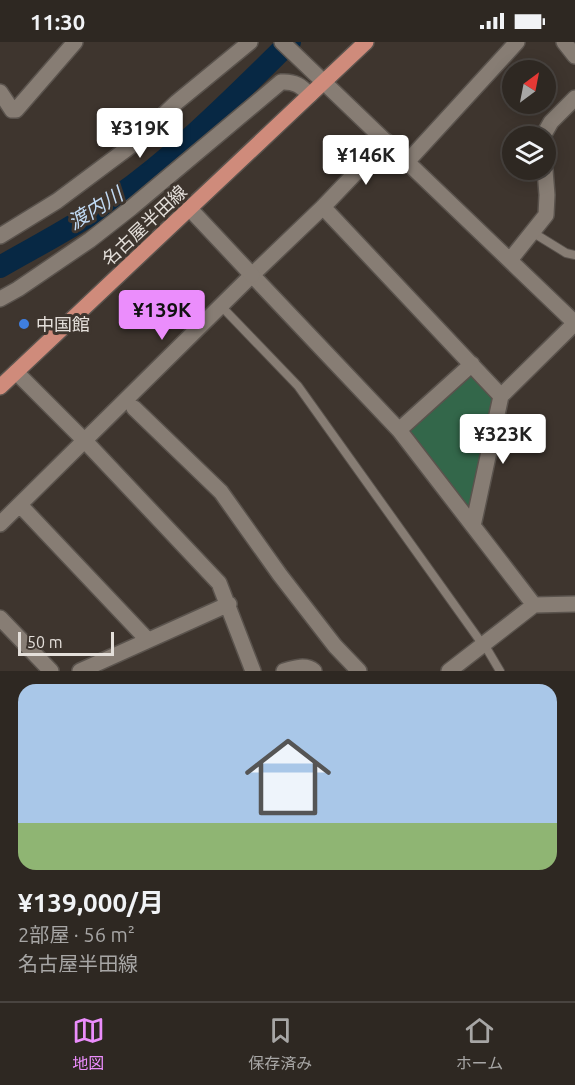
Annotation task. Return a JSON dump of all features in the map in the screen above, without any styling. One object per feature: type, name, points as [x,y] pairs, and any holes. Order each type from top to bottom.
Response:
[{"type":"main road","name":"名古屋半田線","points":[[0,387],[366,42]]},
{"type":"street","points":[[0,92],[12,110],[16,110],[75,42]]},
{"type":"street","points":[[0,236],[57,201],[132,144],[177,102],[250,42]]},
{"type":"street","points":[[282,42],[575,323],[501,396],[473,526]]},
{"type":"street","points":[[407,162],[517,42]]},
{"type":"street","points":[[564,42],[575,56]]},
{"type":"street","points":[[0,299],[18,289],[115,221],[281,82],[300,85],[310,95]]},
{"type":"street","points":[[549,126],[575,98]]},
{"type":"street","points":[[0,524],[323,207],[386,141]]},
{"type":"street","points":[[510,260],[546,214],[546,180]]},
{"type":"street","points":[[323,207],[501,396]]},
{"type":"street","points":[[190,208],[399,430],[534,605]]},
{"type":"street","points":[[399,430],[472,364]]},
{"type":"street","points":[[16,372],[85,441],[219,583],[253,671]]},
{"type":"street","points":[[135,408],[221,492],[335,646],[359,671]]},
{"type":"street","points":[[20,505],[143,635],[146,641]]},
{"type":"street","points":[[80,671],[228,604]]},
{"type":"street","points":[[448,671],[534,605],[575,604]]},
{"type":"street","points":[[0,618],[51,671]]},
{"type":"street","points":[[284,671],[305,667],[314,671]]},
{"type":"lane","points":[[532,232],[566,253],[575,255]]},
{"type":"lane","points":[[220,306],[298,386],[484,644],[500,671]]},
{"type":"green space","points":[[473,372],[497,397],[476,506],[469,507],[464,504],[408,432]]},
{"type":"waterway","name":"渡内川","points":[[0,267],[86,218],[138,182],[205,124],[290,42]]},
{"type":"place","name":"中国館","points":[[24,324]]}]
